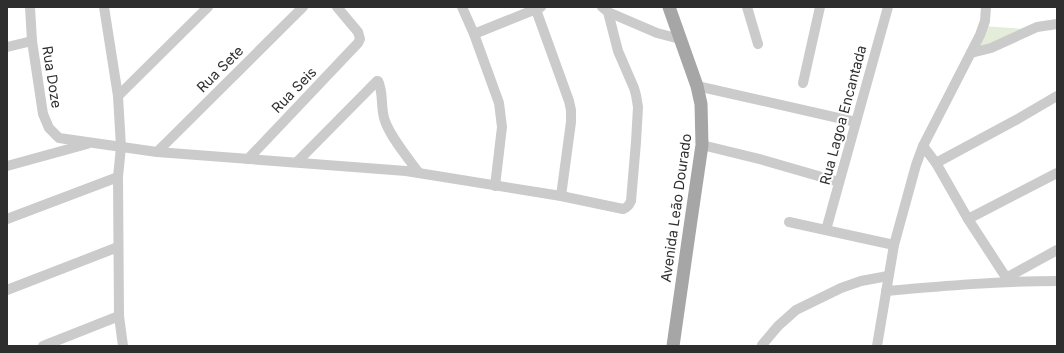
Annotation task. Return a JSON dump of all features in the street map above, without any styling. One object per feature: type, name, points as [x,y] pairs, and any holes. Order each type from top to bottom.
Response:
[{"type":"main road","name":"Avenida Leão Dourado","points":[[669,7],[697,86],[701,104],[702,145],[673,346]]},
{"type":"street","name":"Rua Doze","points":[[30,7],[32,41],[43,114],[48,128],[59,138],[92,143]]},
{"type":"street","points":[[104,7],[118,96],[121,147],[118,177],[118,247],[119,316],[123,346]]},
{"type":"street","points":[[118,96],[208,7]]},
{"type":"street","name":"Rua Sete","points":[[157,152],[302,7]]},
{"type":"street","name":"Rua Seis","points":[[248,159],[358,43],[360,39],[358,32],[337,7]]},
{"type":"street","points":[[462,7],[474,34],[499,103],[502,127],[495,186]]},
{"type":"street","points":[[747,7],[758,44]]},
{"type":"street","points":[[803,83],[820,7]]},
{"type":"street","name":"Rua Lagoa Encantada","points":[[826,230],[886,7]]},
{"type":"street","points":[[877,346],[894,245],[916,165],[923,146],[980,35],[985,21],[986,7]]},
{"type":"street","points":[[474,34],[537,8],[571,110],[571,122],[561,196]]},
{"type":"street","points":[[605,9],[657,33],[680,38]]},
{"type":"street","points":[[7,166],[92,143],[157,152],[406,171],[561,196],[623,209],[627,208],[631,201],[638,107],[634,88],[618,51],[605,9]]},
{"type":"street","points":[[971,53],[991,48],[1037,28],[1057,24]]},
{"type":"street","points":[[7,47],[32,41]]},
{"type":"street","points":[[297,162],[378,81],[380,87],[382,112],[385,122],[394,139],[419,173]]},
{"type":"street","points":[[697,86],[856,122]]},
{"type":"street","points":[[936,163],[1009,124],[1057,96]]},
{"type":"street","points":[[702,145],[763,160],[839,182]]},
{"type":"street","points":[[923,146],[936,163],[968,219],[1008,280]]},
{"type":"street","points":[[968,219],[1057,173]]},
{"type":"street","points":[[7,219],[118,177]]},
{"type":"street","points":[[789,222],[894,245]]},
{"type":"street","points":[[7,290],[118,247]]},
{"type":"street","points":[[1008,280],[1057,250]]},
{"type":"street","points":[[760,346],[778,326],[796,310],[841,288],[861,281],[888,276]]},
{"type":"street","points":[[886,291],[1008,280],[1057,281]]},
{"type":"street","points":[[43,346],[119,316]]},
{"type":"green space","points":[[984,26],[1023,29],[976,52]]}]
